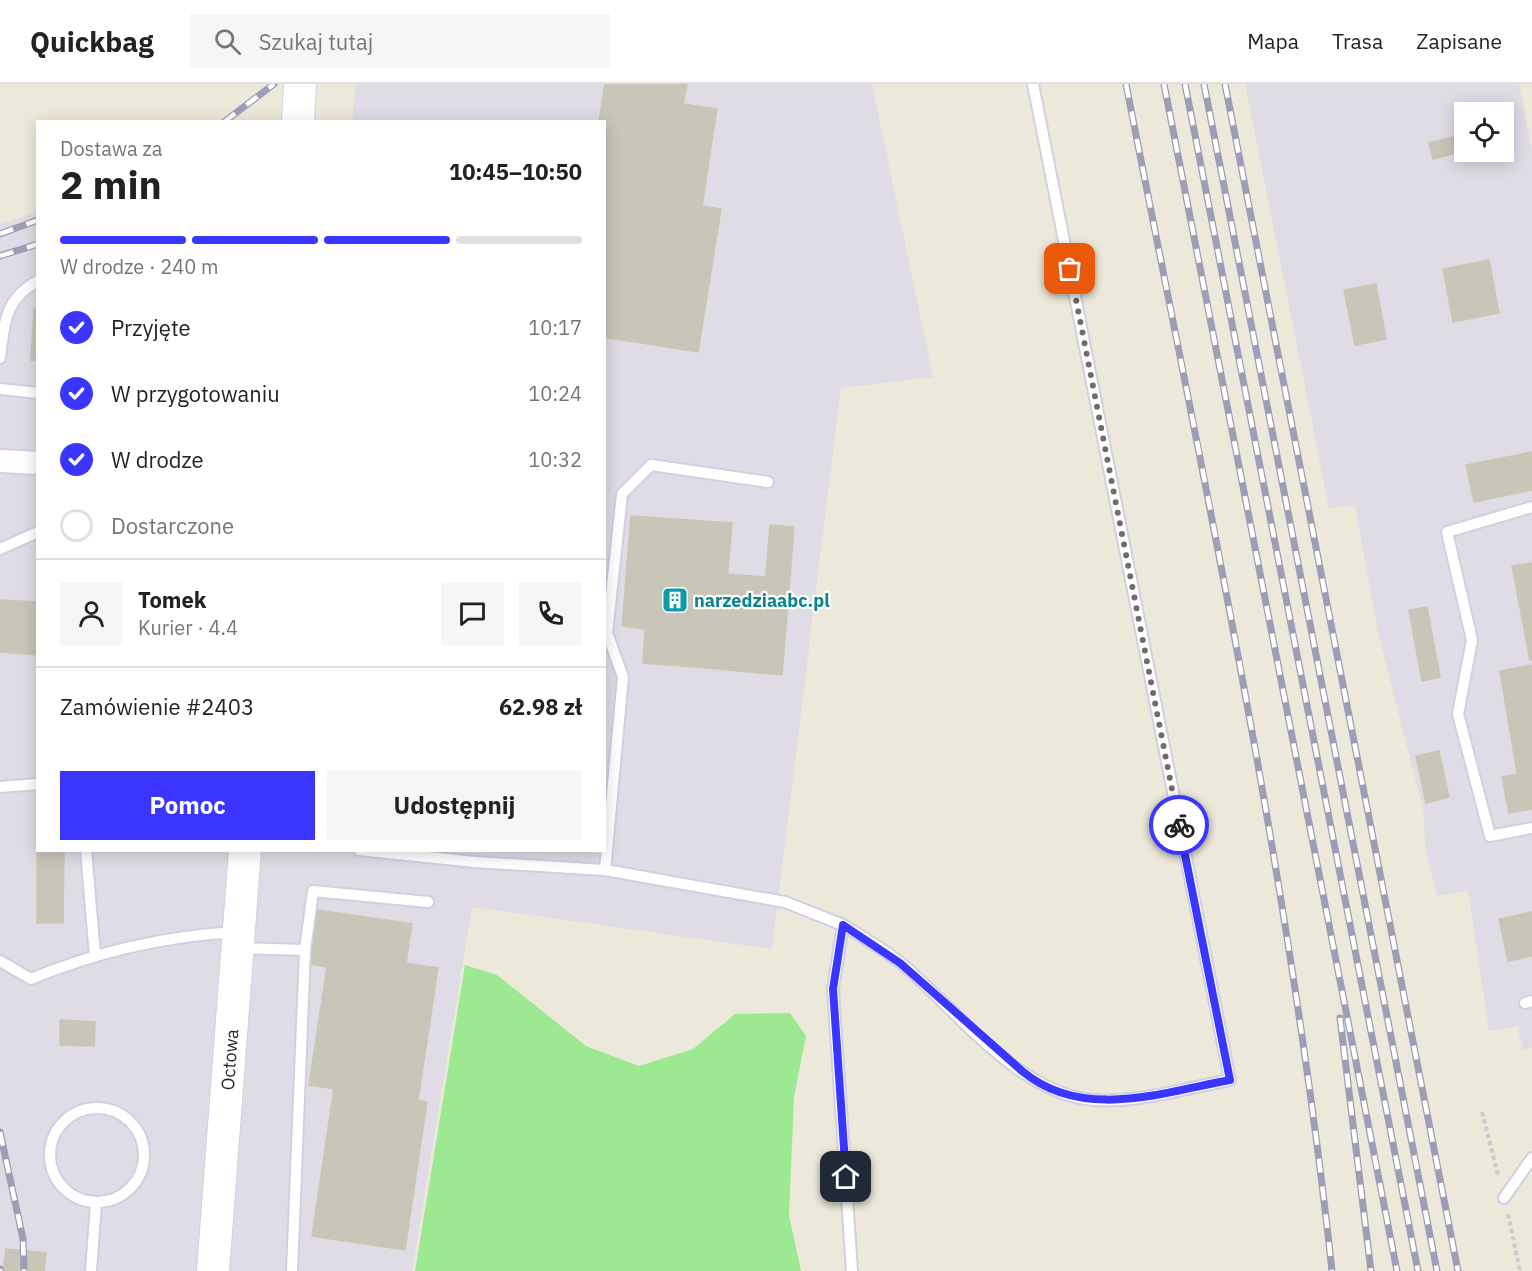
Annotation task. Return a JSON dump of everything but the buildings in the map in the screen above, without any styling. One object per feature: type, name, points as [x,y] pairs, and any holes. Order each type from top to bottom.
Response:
[{"type":"street","points":[[298,120],[300,84]]},
{"type":"street","points":[[0,460],[36,463]]},
{"type":"street","name":"Octowa","points":[[213,1271],[245,852]]},
{"type":"lane","points":[[378,852],[475,862],[605,870],[785,902],[843,925],[900,963],[1034,1081],[1056,1092],[1082,1099],[1118,1100],[1230,1080],[1033,84]]},
{"type":"lane","points":[[0,358],[7,311],[15,296],[36,282]]},
{"type":"lane","points":[[0,389],[36,393]]},
{"type":"lane","points":[[605,870],[623,677],[607,633],[622,494],[651,465],[768,482]]},
{"type":"lane","points":[[1532,507],[1447,532],[1472,640],[1458,714],[1490,836],[1532,828]]},
{"type":"lane","points":[[0,549],[36,533]]},
{"type":"lane","points":[[0,787],[36,784]]},
{"type":"lane","points":[[86,852],[95,956]]},
{"type":"lane","points":[[292,1271],[305,950],[313,891],[428,902]]},
{"type":"lane","points":[[843,925],[833,989],[852,1271]]},
{"type":"lane","points":[[0,961],[31,979],[74,962],[184,935],[305,950]]},
{"type":"lane","points":[[92,1107],[111,1109],[127,1117],[138,1129],[145,1146],[144,1163],[137,1182],[126,1193],[111,1200],[96,1203],[74,1197],[61,1185],[53,1172],[50,1154],[52,1138],[60,1124],[68,1117],[92,1107]]},
{"type":"lane","points":[[1504,1198],[1532,1158]]},
{"type":"lane","points":[[90,1271],[96,1203]]},
{"type":"shaded area","points":[[356,84],[872,84],[933,377],[841,388],[772,949],[472,907],[412,1271],[0,1271],[0,224],[36,212],[36,852],[606,852],[606,120],[352,120]]},
{"type":"shaded area","points":[[1245,84],[1519,84],[1532,149],[1532,1048],[1523,1050],[1517,1026],[1489,1031],[1468,890],[1437,896],[1425,848],[1424,814],[1377,627],[1355,506],[1329,508]]},
{"type":"green space","points":[[465,965],[497,975],[586,1046],[639,1066],[693,1049],[735,1014],[790,1013],[806,1036],[794,1097],[789,1215],[801,1271],[415,1271]]},
{"type":"railway","points":[[227,120],[274,84]]},
{"type":"railway","points":[[1126,84],[1214,527],[1268,824],[1314,1121],[1332,1271]]},
{"type":"railway","points":[[1164,84],[1397,1271]]},
{"type":"railway","points":[[1185,84],[1418,1271]]},
{"type":"railway","points":[[1204,84],[1437,1271]]},
{"type":"railway","points":[[1225,84],[1458,1271]]},
{"type":"railway","points":[[0,234],[36,221]]},
{"type":"railway","points":[[0,256],[36,245]]},
{"type":"railway","points":[[1340,1018],[1371,1271]]},
{"type":"railway","points":[[0,1132],[23,1239],[24,1271]]},
{"type":"way so far","points":[[1070,269],[1179,825]]},
{"type":"place","name":"narzedziaabc.pl","points":[[675,600]]},
{"type":"route","points":[[846,1177],[833,989],[843,925],[900,963],[966,1023],[1044,1088],[1082,1099],[1118,1100],[1230,1080],[1179,825]]}]
